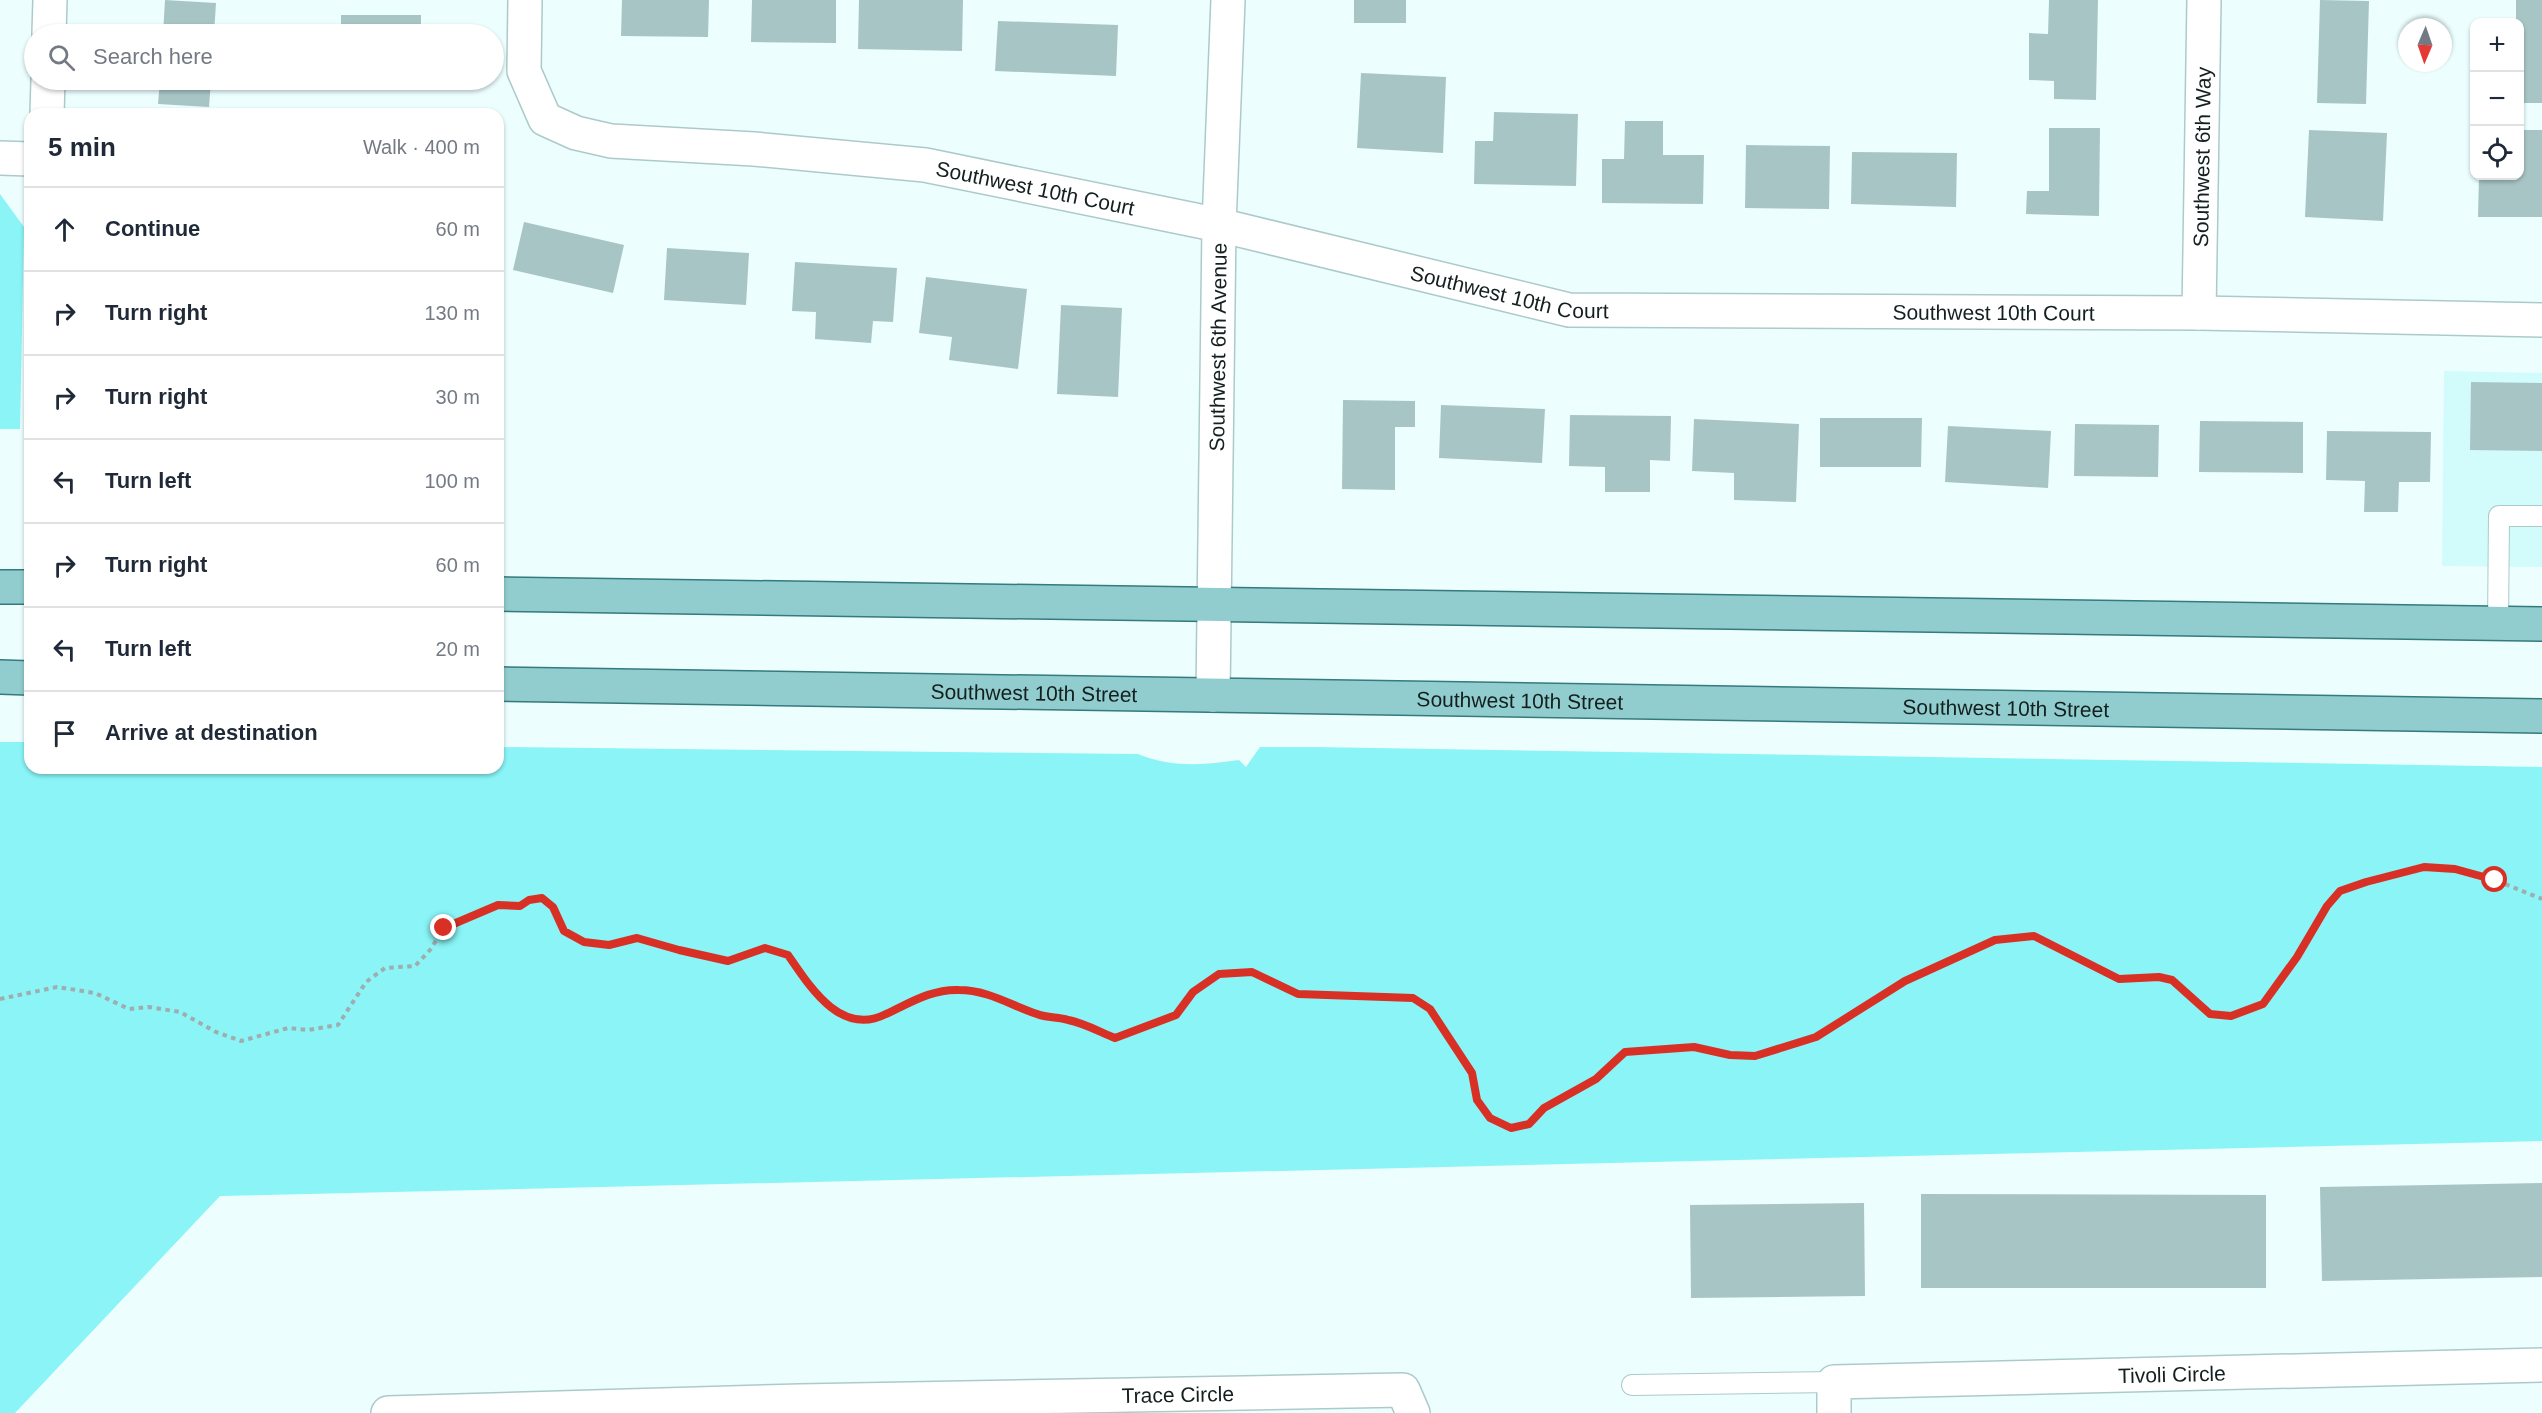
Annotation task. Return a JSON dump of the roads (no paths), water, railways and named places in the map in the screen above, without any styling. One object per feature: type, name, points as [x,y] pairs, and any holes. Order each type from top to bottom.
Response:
[{"type":"main road","points":[[0,587],[24,587]]},
{"type":"main road","points":[[504,594],[2542,624]]},
{"type":"main road","points":[[0,677],[24,678]]},
{"type":"main road","name":"Southwest 10th Street","points":[[504,684],[2542,716]]},
{"type":"street","points":[[49,24],[50,0]]},
{"type":"street","name":"Southwest 10th Court","points":[[525,0],[524,71],[545,119],[576,134],[611,141],[754,149],[925,165],[1219,225],[1569,310],[2199,313],[2542,320]]},
{"type":"street","name":"Southwest 6th Avenue","points":[[1213,695],[1219,225],[1228,0]]},
{"type":"street","name":"Southwest 6th Way","points":[[2199,313],[2204,0]]},
{"type":"street","points":[[47,108],[48,90]]},
{"type":"street","points":[[0,158],[24,159]]},
{"type":"street","name":"Tivoli Circle","points":[[1834,1397],[2542,1365]]},
{"type":"street","name":"Trace Circle","points":[[388,1413],[800,1407],[1403,1390],[1413,1413]]},
{"type":"lane","points":[[2498,624],[2499,516],[2542,516]]},
{"type":"lane","points":[[1632,1385],[1834,1397]]}]
